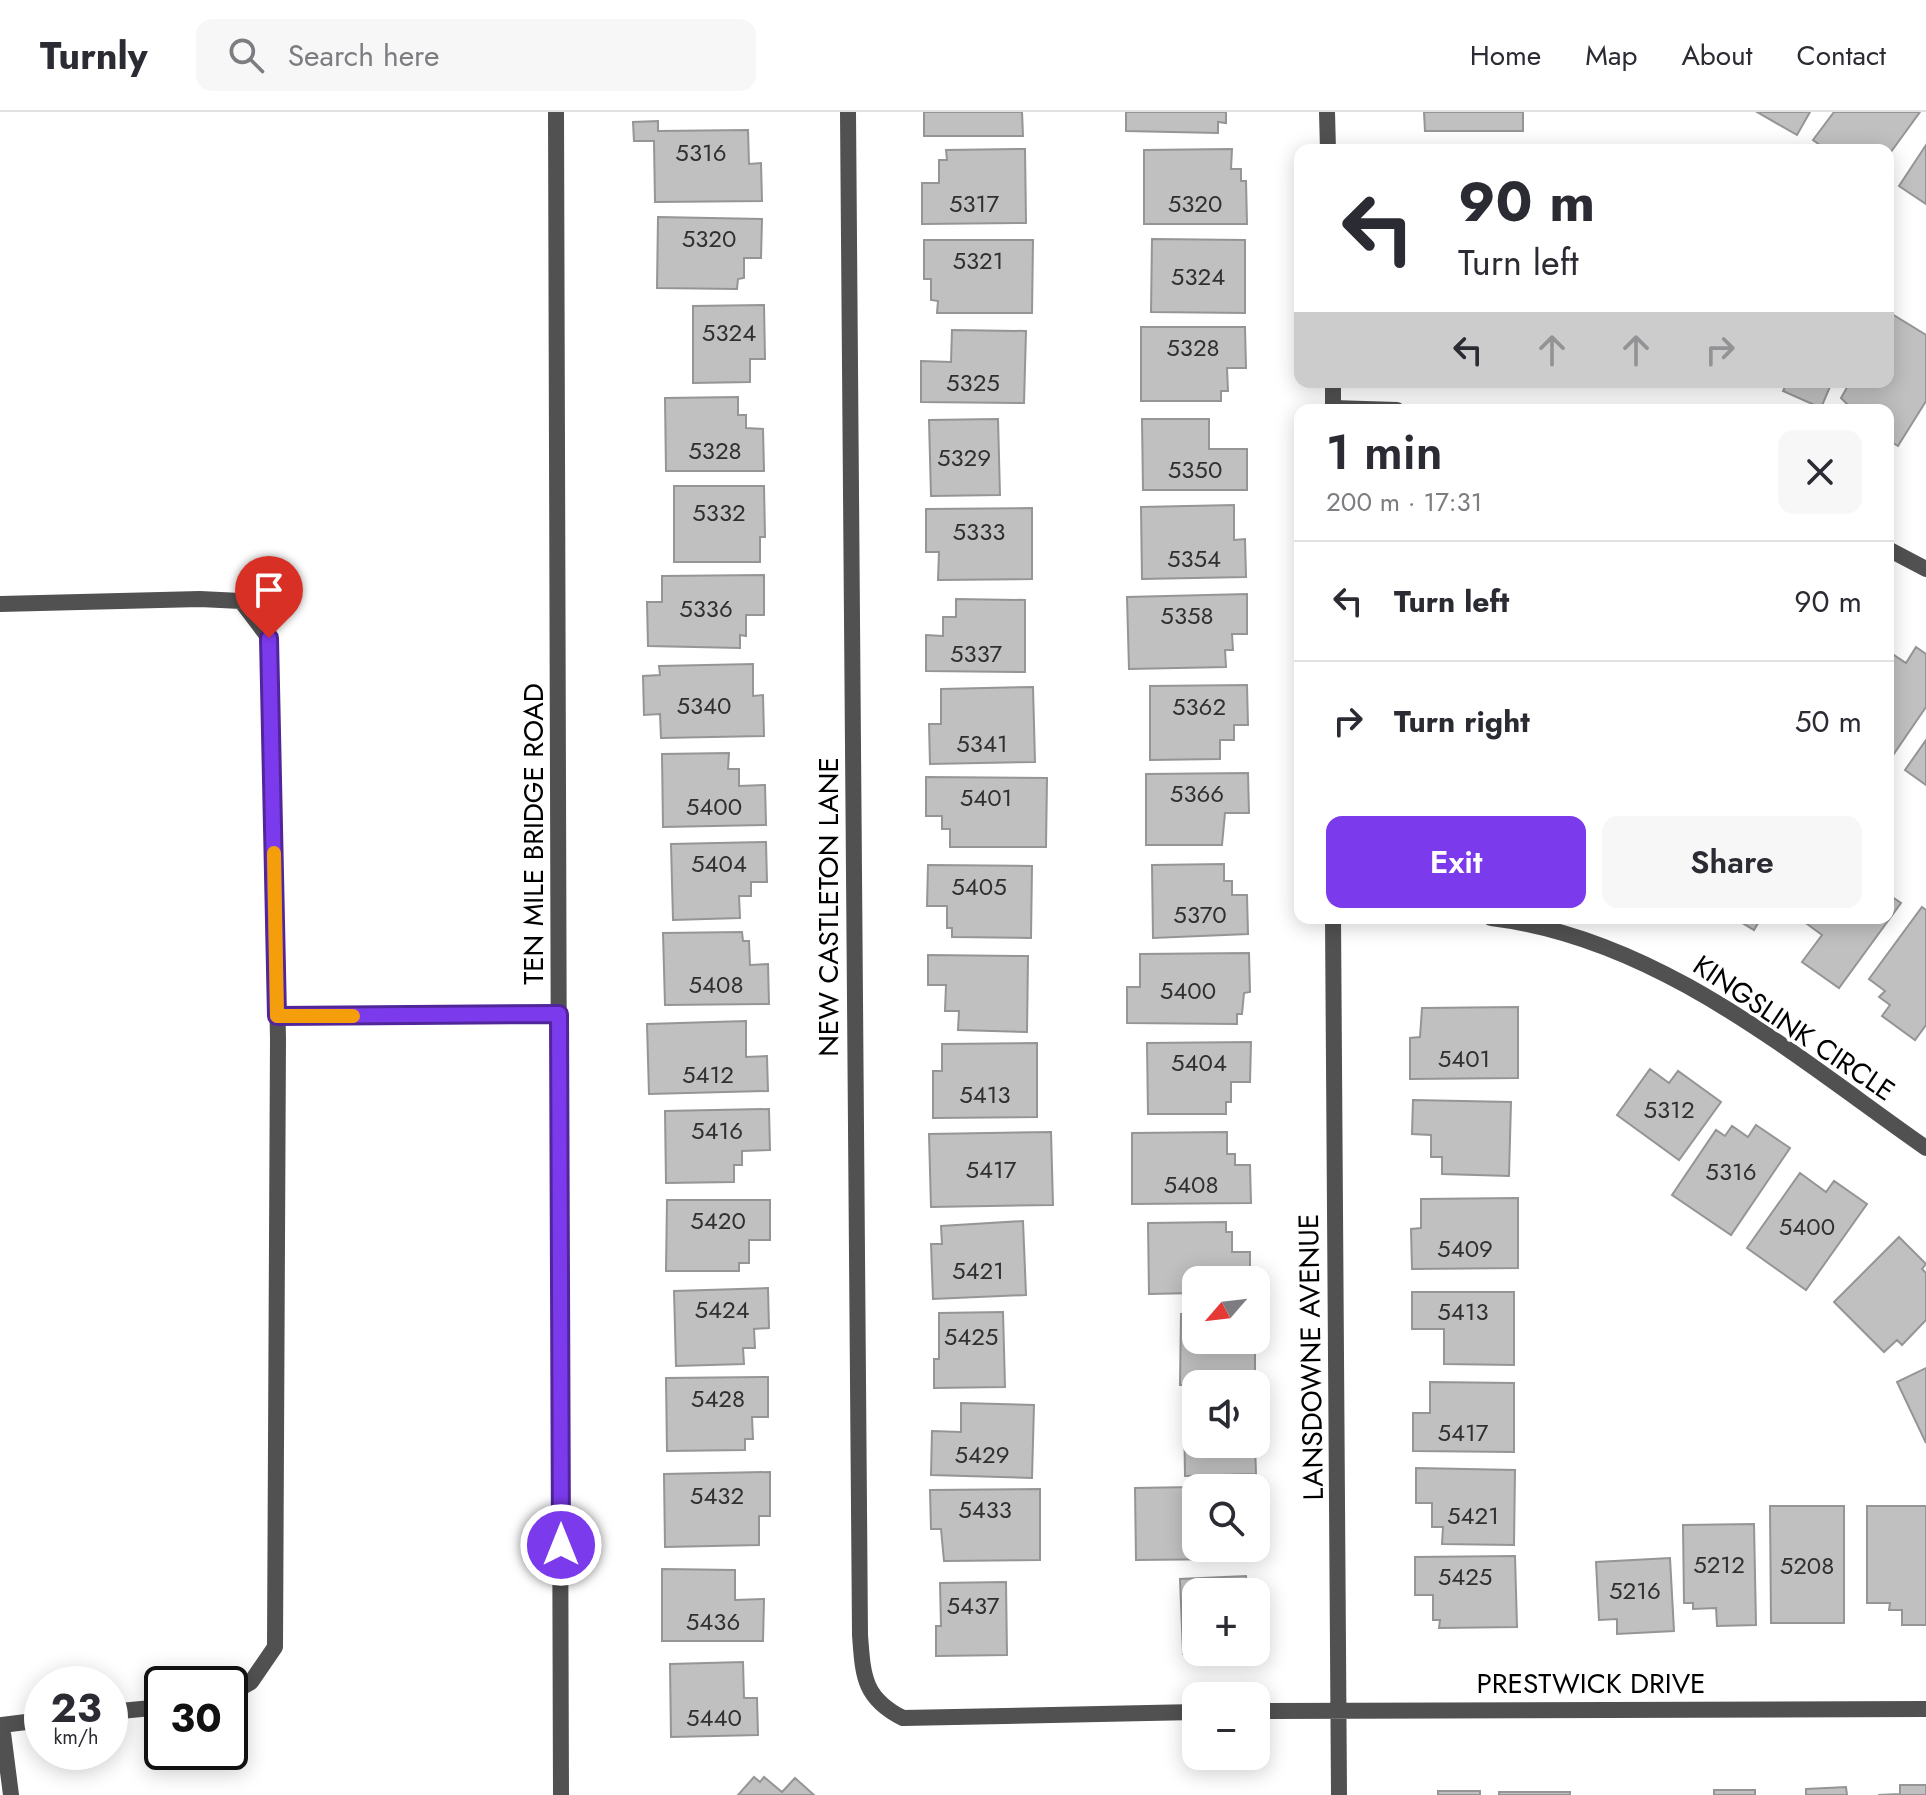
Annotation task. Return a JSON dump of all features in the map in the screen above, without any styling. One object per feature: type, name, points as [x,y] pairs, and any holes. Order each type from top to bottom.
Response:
[{"type":"street","name":"TEN MILE BRIDGE ROAD","points":[[556,112],[561,1795]]},
{"type":"street","name":"NEW CASTLETON LANE","points":[[848,112],[860,1635],[866,1683],[874,1698],[903,1718],[1182,1712]]},
{"type":"street","points":[[1327,112],[1328,144]]},
{"type":"street","points":[[1894,552],[1926,569]]},
{"type":"street","points":[[0,604],[200,599],[241,601],[269,638],[277,1016],[275,1647],[248,1684]]},
{"type":"street","name":"LANSDOWNE AVENUE","points":[[1333,924],[1339,1795]]},
{"type":"street","name":"KINGSLINK CIRCLE","points":[[1520,924],[1577,936],[1695,989],[1926,1148]]},
{"type":"street","points":[[277,1016],[559,1014]]},
{"type":"street","name":"PRESTWICK DRIVE","points":[[1270,1711],[1926,1709]]},
{"type":"street","points":[[11,1795],[1,1725],[24,1722]]},
{"type":"building","points":[[924,112],[1022,112],[1023,136],[924,136]]},
{"type":"building","points":[[1126,112],[1226,112],[1226,123],[1218,122],[1218,133],[1126,131]]},
{"type":"building","points":[[1424,112],[1523,112],[1523,131],[1425,131]]},
{"type":"building","points":[[1757,112],[1810,112],[1797,135]]},
{"type":"building","points":[[1834,112],[1920,112],[1894,148],[1894,144],[1819,144],[1813,140]]},
{"type":"building","points":[[658,121],[658,131],[748,130],[749,164],[761,163],[762,201],[655,202],[654,141],[634,141],[633,122]]},
{"type":"building","points":[[1926,145],[1926,204],[1899,186]]},
{"type":"building","points":[[1025,149],[1026,223],[922,224],[922,183],[939,183],[939,160],[947,160],[946,150]]},
{"type":"building","points":[[1232,149],[1231,169],[1241,169],[1241,181],[1246,181],[1247,224],[1144,224],[1144,150]]},
{"type":"building","points":[[658,217],[762,219],[761,258],[744,258],[744,278],[738,279],[737,289],[657,288]]},
{"type":"building","points":[[1152,239],[1245,240],[1245,313],[1151,312]]},
{"type":"building","points":[[924,240],[1033,240],[1032,313],[937,313],[938,301],[931,300],[931,279],[924,279]]},
{"type":"building","points":[[764,305],[765,359],[750,359],[750,382],[693,383],[693,306]]},
{"type":"building","points":[[1894,315],[1926,335],[1926,401],[1898,446],[1894,444],[1894,404],[1847,404],[1841,398],[1847,388],[1894,388]]},
{"type":"building","points":[[1141,327],[1245,327],[1246,368],[1227,368],[1228,391],[1221,391],[1221,401],[1141,401]]},
{"type":"building","points":[[952,330],[1026,331],[1024,403],[921,402],[921,361],[951,362]]},
{"type":"building","points":[[1784,388],[1829,388],[1823,404],[1812,404],[1783,391]]},
{"type":"building","points":[[738,397],[738,415],[746,415],[746,428],[763,429],[764,471],[666,471],[665,398]]},
{"type":"building","points":[[998,419],[1000,495],[931,496],[929,420]]},
{"type":"building","points":[[1142,419],[1209,419],[1209,449],[1247,449],[1247,490],[1143,490]]},
{"type":"building","points":[[674,486],[764,486],[765,537],[760,537],[760,562],[674,562]]},
{"type":"building","points":[[1234,505],[1234,540],[1245,539],[1246,577],[1142,579],[1141,507]]},
{"type":"building","points":[[1032,508],[1032,579],[938,580],[939,552],[926,552],[926,509]]},
{"type":"building","points":[[764,575],[764,615],[746,615],[746,636],[740,635],[740,648],[648,646],[647,602],[662,602],[662,576]]},
{"type":"building","points":[[1247,594],[1247,634],[1232,634],[1233,650],[1225,650],[1226,667],[1129,669],[1127,597]]},
{"type":"building","points":[[956,599],[1025,600],[1025,672],[926,671],[926,635],[943,636],[943,617],[956,617]]},
{"type":"building","points":[[1916,647],[1926,654],[1926,707],[1894,754],[1894,655],[1906,663]]},
{"type":"building","points":[[753,664],[753,696],[763,695],[764,736],[661,738],[660,714],[644,715],[643,676],[660,675],[659,666]]},
{"type":"building","points":[[1247,685],[1248,725],[1234,725],[1234,740],[1220,740],[1220,759],[1150,760],[1150,686]]},
{"type":"building","points":[[1033,687],[1035,762],[930,764],[929,724],[941,724],[941,689]]},
{"type":"building","points":[[1926,740],[1926,785],[1905,770]]},
{"type":"building","points":[[729,753],[728,769],[739,769],[739,786],[765,785],[766,825],[663,827],[662,754]]},
{"type":"building","points":[[1248,773],[1249,813],[1225,813],[1222,845],[1146,845],[1146,774]]},
{"type":"building","points":[[926,777],[1047,778],[1046,847],[950,847],[950,829],[942,829],[942,816],[926,816]]},
{"type":"building","points":[[766,842],[767,882],[751,882],[751,896],[739,896],[740,918],[673,920],[671,844]]},
{"type":"building","points":[[1224,864],[1224,881],[1232,881],[1232,895],[1247,895],[1248,934],[1153,938],[1152,865]]},
{"type":"building","points":[[928,865],[1032,866],[1031,938],[952,937],[952,928],[947,928],[947,906],[927,906]]},
{"type":"building","points":[[1894,898],[1901,903],[1894,913]]},
{"type":"building","points":[[1922,907],[1926,910],[1926,1025],[1915,1040],[1882,1016],[1890,1005],[1879,997],[1885,991],[1869,979]]},
{"type":"building","points":[[1744,924],[1758,924],[1754,930]]},
{"type":"building","points":[[1807,924],[1886,924],[1839,988],[1802,962],[1822,935]]},
{"type":"building","points":[[742,932],[743,941],[749,941],[750,965],[768,964],[769,1004],[665,1005],[663,933]]},
{"type":"building","points":[[1249,953],[1250,992],[1244,993],[1242,1014],[1237,1014],[1237,1024],[1127,1023],[1127,987],[1140,987],[1140,954]]},
{"type":"building","points":[[928,955],[1028,956],[1027,1032],[958,1030],[959,1011],[945,1011],[946,985],[928,985]]},
{"type":"building","points":[[1518,1007],[1518,1078],[1410,1079],[1410,1038],[1420,1037],[1422,1008]]},
{"type":"building","points":[[746,1021],[746,1057],[767,1056],[768,1091],[649,1094],[647,1024]]},
{"type":"building","points":[[1251,1042],[1250,1082],[1231,1082],[1231,1102],[1226,1102],[1226,1114],[1148,1114],[1147,1043]]},
{"type":"building","points":[[1037,1043],[1037,1117],[933,1118],[933,1071],[942,1071],[942,1044]]},
{"type":"building","points":[[1650,1069],[1669,1083],[1678,1071],[1721,1102],[1679,1160],[1617,1115]]},
{"type":"building","points":[[1413,1100],[1511,1102],[1509,1176],[1442,1174],[1442,1157],[1431,1157],[1431,1135],[1412,1134]]},
{"type":"building","points":[[769,1109],[770,1150],[742,1151],[742,1165],[734,1165],[734,1182],[666,1183],[665,1111]]},
{"type":"building","points":[[1756,1125],[1790,1148],[1731,1235],[1672,1195],[1716,1130],[1725,1136],[1732,1126],[1748,1137]]},
{"type":"building","points":[[1051,1132],[1053,1205],[931,1207],[929,1134]]},
{"type":"building","points":[[1227,1132],[1227,1154],[1235,1154],[1235,1165],[1250,1165],[1251,1203],[1132,1204],[1132,1133]]},
{"type":"building","points":[[1800,1173],[1826,1192],[1834,1181],[1867,1204],[1806,1290],[1747,1248]]},
{"type":"building","points":[[1518,1198],[1518,1268],[1412,1269],[1411,1229],[1421,1228],[1421,1199]]},
{"type":"building","points":[[667,1200],[770,1200],[770,1240],[749,1240],[749,1263],[739,1263],[739,1271],[666,1271]]},
{"type":"building","points":[[1023,1221],[1026,1295],[933,1299],[931,1244],[942,1244],[941,1226]]},
{"type":"building","points":[[1226,1222],[1226,1232],[1232,1232],[1232,1252],[1250,1252],[1250,1266],[1182,1266],[1182,1293],[1149,1294],[1148,1223]]},
{"type":"building","points":[[1899,1237],[1926,1264],[1922,1269],[1926,1273],[1926,1320],[1902,1345],[1897,1340],[1884,1352],[1834,1302]]},
{"type":"building","points":[[768,1288],[769,1328],[754,1329],[755,1348],[743,1348],[744,1364],[676,1366],[674,1291]]},
{"type":"building","points":[[1412,1292],[1514,1292],[1514,1365],[1444,1364],[1444,1329],[1412,1329]]},
{"type":"building","points":[[1003,1312],[1005,1387],[934,1388],[934,1359],[939,1359],[939,1313]]},
{"type":"building","points":[[1181,1314],[1182,1354],[1255,1354],[1255,1370],[1182,1370],[1180,1385]]},
{"type":"building","points":[[1926,1368],[1926,1443],[1897,1382]]},
{"type":"building","points":[[768,1377],[768,1417],[752,1417],[753,1439],[745,1439],[745,1450],[667,1451],[666,1378]]},
{"type":"building","points":[[1430,1382],[1514,1383],[1514,1452],[1413,1451],[1413,1413],[1430,1413]]},
{"type":"building","points":[[961,1403],[1034,1405],[1032,1478],[931,1475],[932,1431],[961,1432]]},
{"type":"building","points":[[1185,1458],[1255,1458],[1256,1474],[1185,1474]]},
{"type":"building","points":[[1416,1468],[1515,1470],[1514,1545],[1442,1544],[1443,1527],[1432,1527],[1432,1503],[1416,1503]]},
{"type":"building","points":[[770,1472],[770,1516],[759,1516],[759,1545],[665,1547],[664,1474]]},
{"type":"building","points":[[1182,1487],[1182,1560],[1136,1560],[1135,1488]]},
{"type":"building","points":[[1040,1489],[1040,1560],[944,1561],[941,1529],[931,1529],[930,1490]]},
{"type":"building","points":[[1770,1506],[1844,1506],[1844,1623],[1771,1623]]},
{"type":"building","points":[[1867,1506],[1926,1506],[1926,1625],[1902,1625],[1902,1610],[1889,1610],[1890,1603],[1867,1603]]},
{"type":"building","points":[[1754,1524],[1756,1625],[1717,1626],[1716,1608],[1693,1609],[1693,1603],[1684,1603],[1683,1525]]},
{"type":"building","points":[[1515,1556],[1517,1627],[1439,1628],[1440,1620],[1433,1620],[1433,1595],[1415,1595],[1415,1557]]},
{"type":"building","points":[[1670,1558],[1674,1631],[1617,1634],[1617,1619],[1599,1620],[1596,1562]]},
{"type":"building","points":[[662,1569],[735,1570],[735,1600],[764,1599],[763,1641],[662,1641]]},
{"type":"building","points":[[1246,1576],[1246,1578],[1202,1578]]},
{"type":"building","points":[[1180,1579],[1182,1579],[1182,1629]]},
{"type":"building","points":[[1006,1582],[1007,1655],[936,1656],[936,1626],[941,1626],[940,1583]]},
{"type":"building","points":[[743,1662],[744,1698],[757,1698],[758,1735],[671,1737],[670,1664]]},
{"type":"building","points":[[754,1777],[760,1782],[764,1777],[782,1792],[795,1778],[814,1795],[738,1795]]},
{"type":"building","points":[[1900,1785],[1926,1785],[1926,1795],[1878,1795],[1900,1794]]},
{"type":"building","points":[[1846,1787],[1847,1795],[1806,1795],[1806,1789]]},
{"type":"building","points":[[1714,1790],[1755,1790],[1755,1795],[1714,1795]]},
{"type":"building","points":[[1438,1791],[1480,1791],[1480,1795],[1438,1795]]},
{"type":"building","points":[[1499,1792],[1570,1792],[1570,1795],[1499,1795]]},
{"type":"slow traffic","points":[[274,853],[277,1016],[353,1016]]},
{"type":"route","points":[[269,638],[277,1016],[559,1014],[561,1545]]}]
